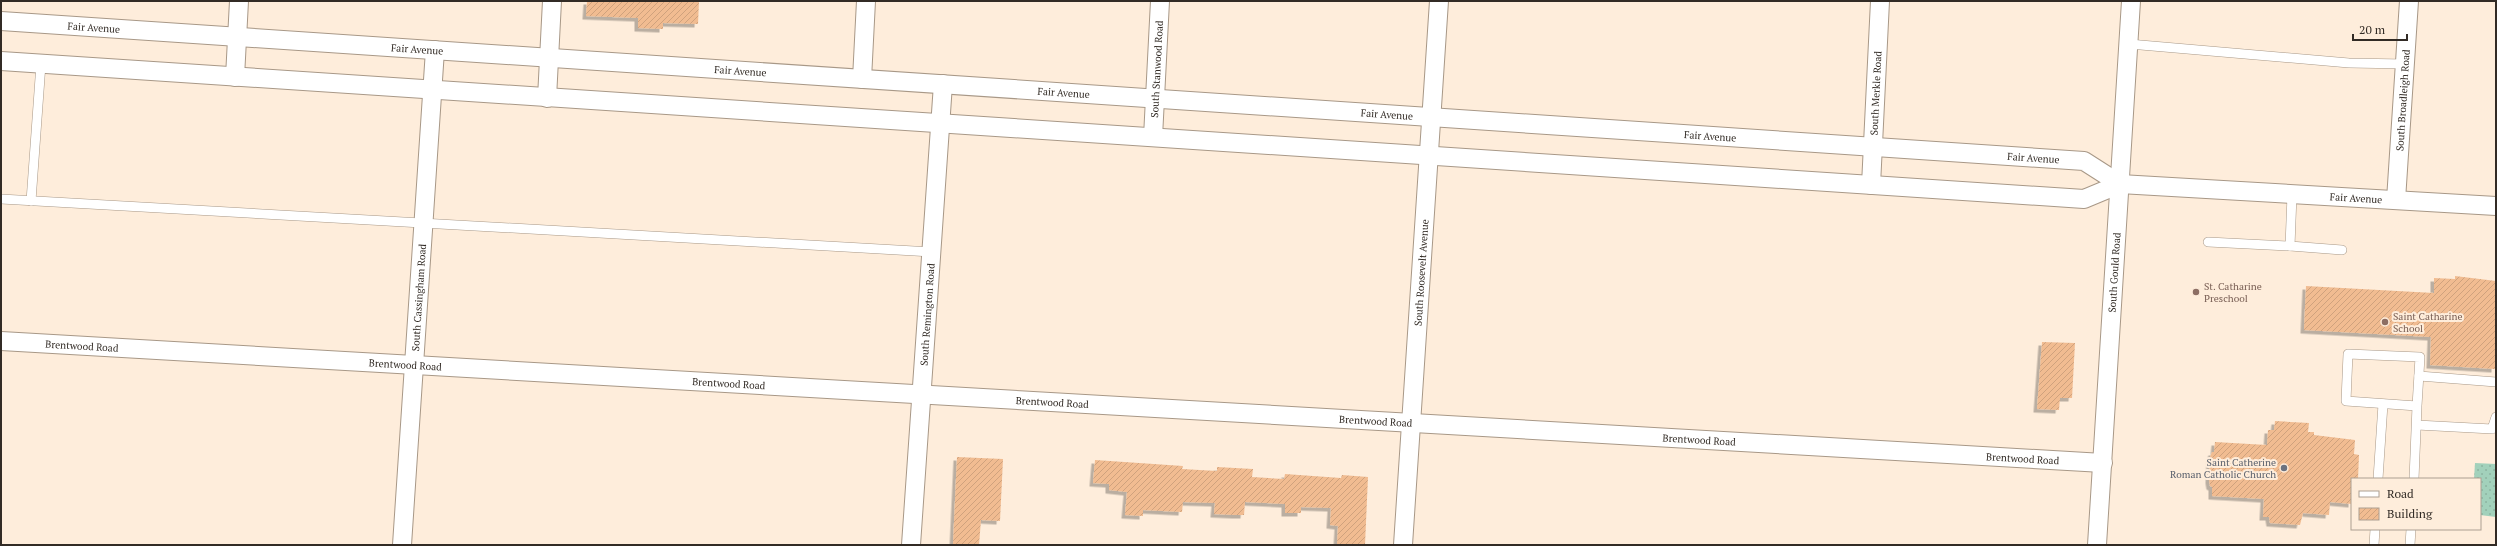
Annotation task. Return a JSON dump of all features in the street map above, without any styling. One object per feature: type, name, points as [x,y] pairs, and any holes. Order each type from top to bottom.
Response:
[{"type":"street","points":[[235,77],[239,1]]},
{"type":"street","points":[[547,98],[552,1]]},
{"type":"street","points":[[862,79],[866,1]]},
{"type":"street","name":"South Stanwood Road","points":[[1153,137],[1160,1]]},
{"type":"street","name":"South Roosevelt Avenue","points":[[1403,545],[1430,156],[1439,1]]},
{"type":"street","name":"South Merkle Road","points":[[1871,185],[1880,1]]},
{"type":"street","name":"South Gould Road","points":[[2097,545],[2132,1]]},
{"type":"street","name":"South Broadleigh Road","points":[[2396,200],[2409,1]]},
{"type":"street","name":"Fair Avenue","points":[[1,21],[2084,161],[2120,184]]},
{"type":"street","name":"South Cassingham Road","points":[[402,545],[435,50]]},
{"type":"street","name":"Fair Avenue","points":[[1,61],[2084,199],[2120,184],[2496,206]]},
{"type":"street","name":"South Remington Road","points":[[910,545],[943,84]]},
{"type":"street","name":"Brentwood Road","points":[[1,341],[2103,463]]},
{"type":"lane","points":[[2129,44],[2349,63],[2405,64]]},
{"type":"lane","points":[[31,201],[41,64]]},
{"type":"lane","points":[[2290,246],[2292,195]]},
{"type":"lane","points":[[1,199],[932,252]]},
{"type":"lane","points":[[2208,242],[2342,250]]},
{"type":"lane","points":[[2414,478],[2420,357],[2348,354],[2346,401],[2417,406]]},
{"type":"lane","points":[[2419,376],[2496,382]]},
{"type":"lane","points":[[2378,478],[2383,404]]},
{"type":"lane","points":[[2417,425],[2492,429],[2496,417]]},
{"type":"lane","points":[[2374,545],[2375,530]]},
{"type":"lane","points":[[2410,545],[2411,530]]},
{"type":"green space","points":[[2475,463],[2496,464],[2496,517],[2481,515],[2481,478],[2474,478]]},
{"type":"building","points":[[587,1],[699,1],[698,24],[663,23],[663,29],[638,28],[638,18],[586,16]]},
{"type":"building","points":[[2455,276],[2496,281],[2495,369],[2430,365],[2431,337],[2304,330],[2306,286],[2434,293],[2434,278],[2455,279]]},
{"type":"building","points":[[2042,342],[2075,343],[2072,398],[2060,398],[2059,410],[2037,409]]},
{"type":"building","name":"Saint Catherine Roman Catholic Church","points":[[2275,421],[2309,423],[2308,432],[2314,432],[2314,435],[2355,440],[2354,454],[2359,455],[2358,478],[2351,478],[2351,504],[2330,502],[2329,515],[2303,513],[2300,525],[2270,523],[2269,517],[2263,517],[2264,499],[2212,496],[2212,487],[2210,486],[2209,480],[2210,457],[2212,452],[2214,452],[2215,442],[2267,445],[2268,430],[2274,430]]},
{"type":"building","points":[[957,457],[1003,459],[1000,521],[981,520],[979,545],[953,545]]},
{"type":"building","points":[[1095,460],[1183,466],[1182,469],[1217,471],[1217,467],[1253,469],[1252,477],[1284,479],[1285,474],[1341,478],[1342,475],[1368,477],[1365,545],[1337,544],[1338,526],[1330,525],[1331,508],[1301,507],[1301,513],[1285,513],[1285,504],[1245,502],[1244,515],[1236,515],[1214,514],[1215,503],[1183,502],[1182,512],[1143,510],[1143,516],[1125,515],[1127,492],[1109,490],[1109,484],[1093,483]]},
{"type":"place","name":"St. Catharine Preschool","points":[[2196,292]]},
{"type":"place","name":"Saint Catharine School","points":[[2385,322]]},
{"type":"place","name":"Saint Catherine Roman Catholic Church","points":[[2284,468]]}]
